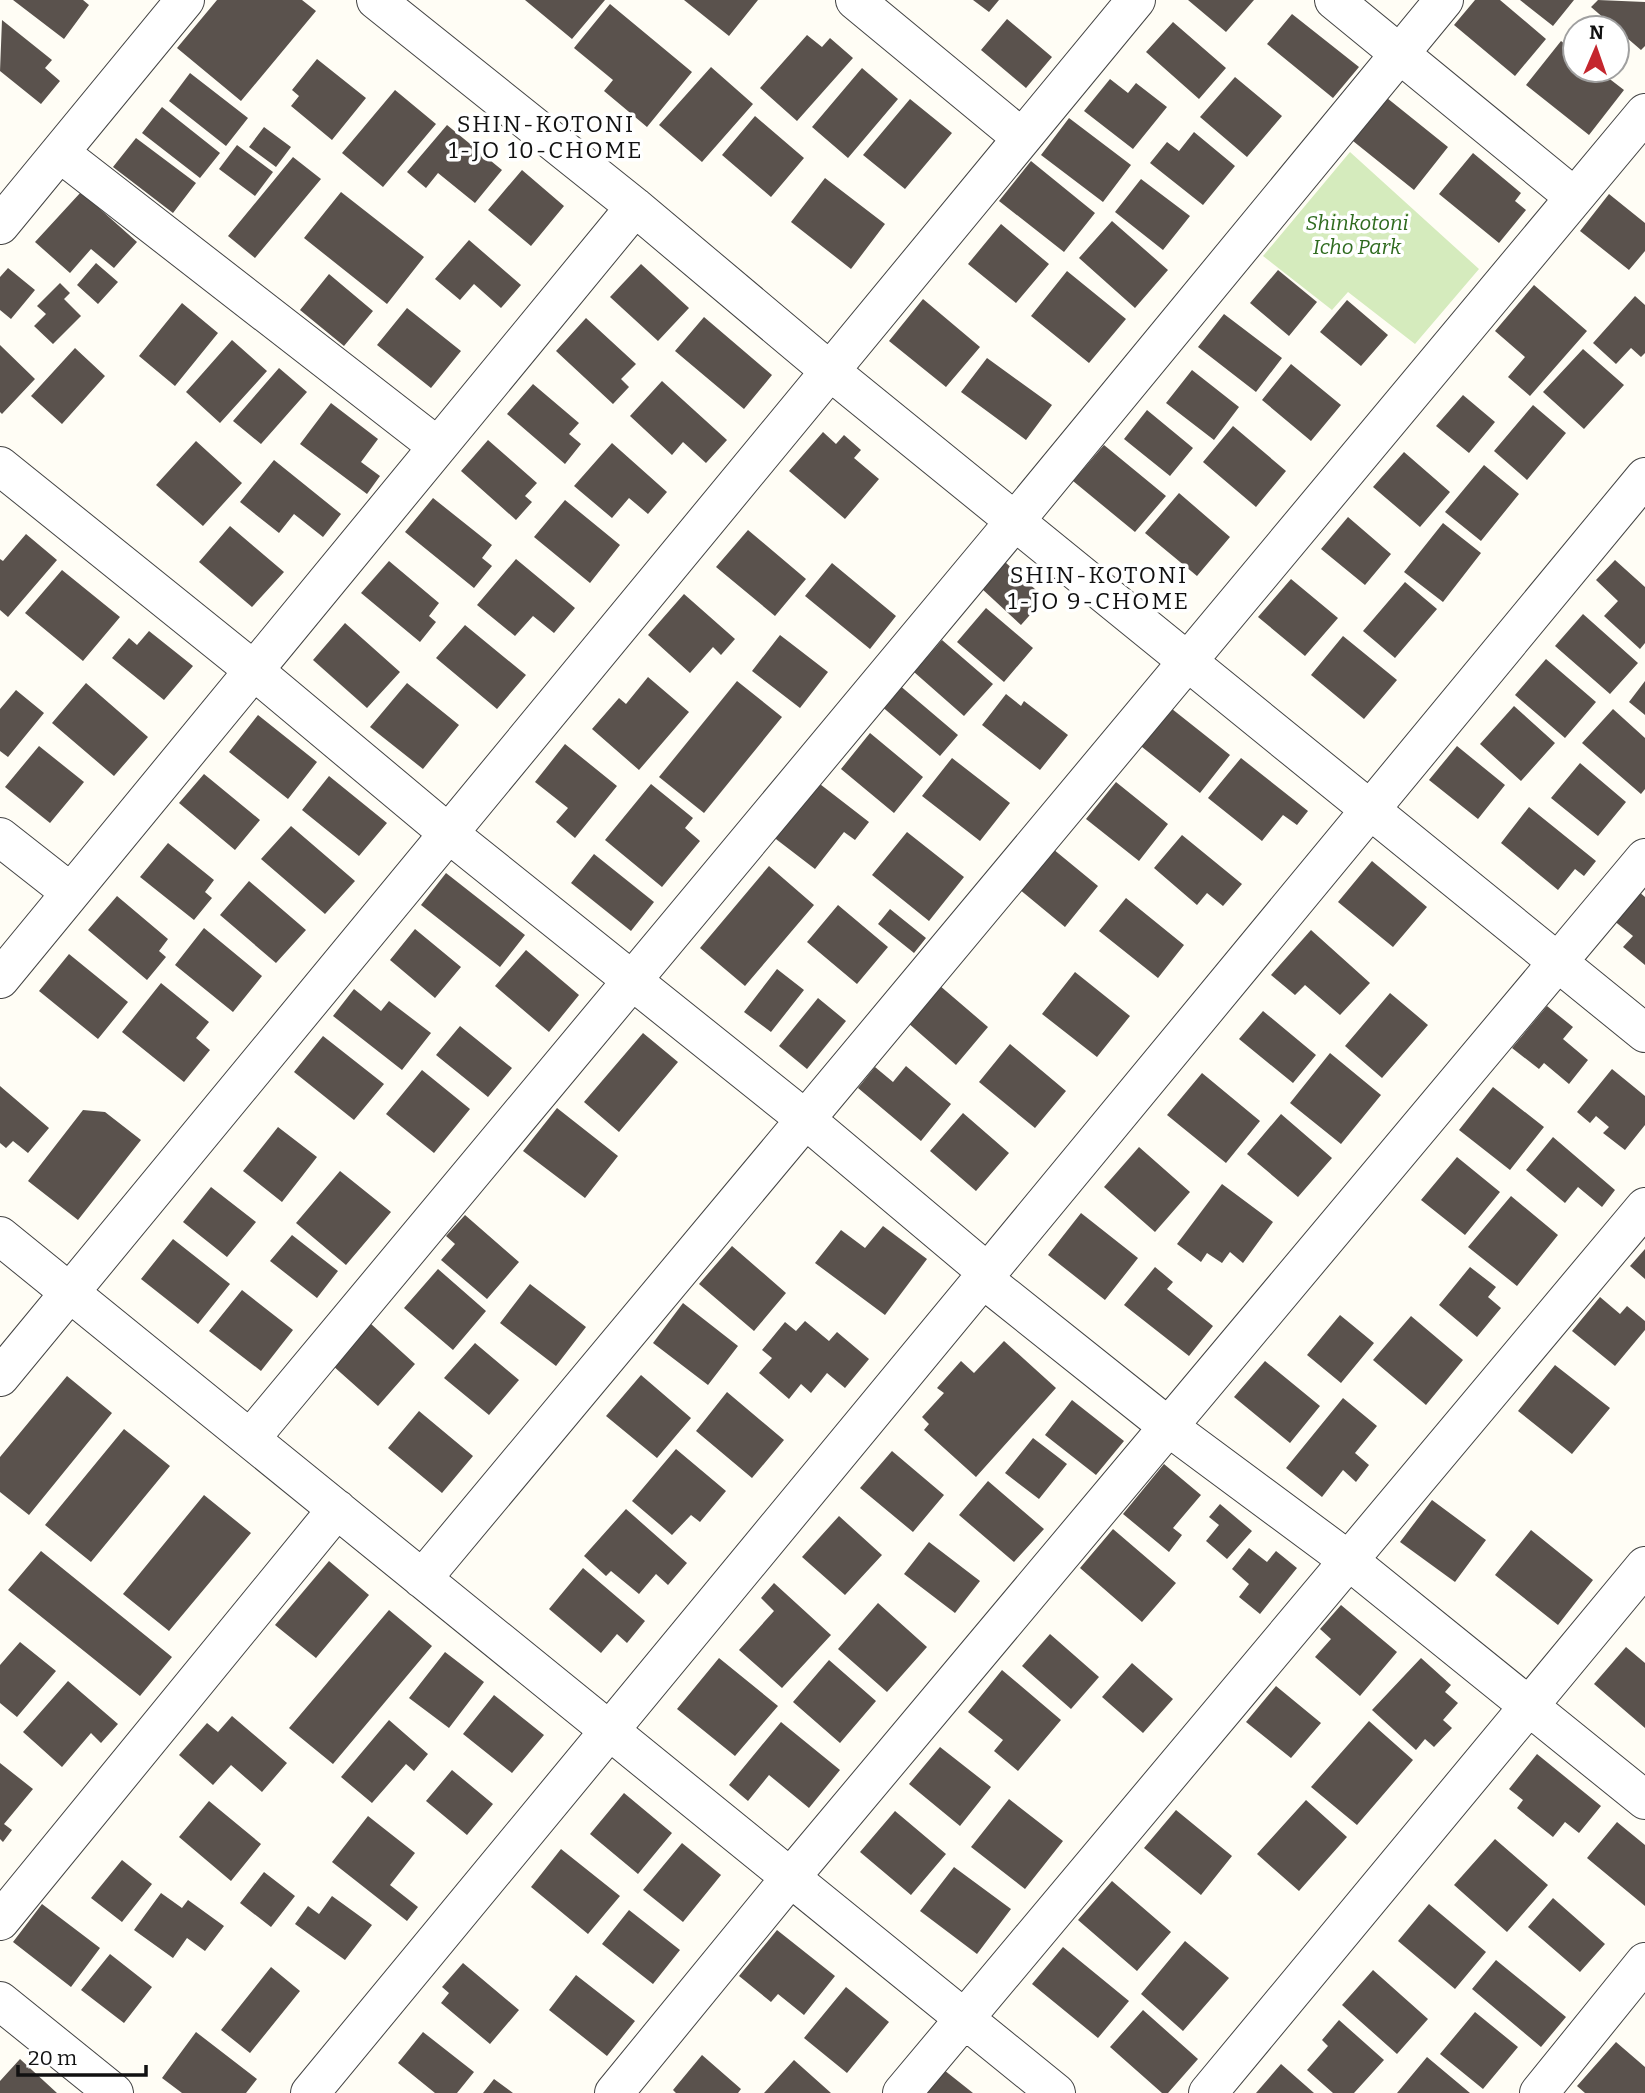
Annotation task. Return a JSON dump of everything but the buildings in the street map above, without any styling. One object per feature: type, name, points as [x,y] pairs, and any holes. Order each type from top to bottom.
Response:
[{"type":"street","points":[[0,225],[185,0]]},
{"type":"street","points":[[376,0],[635,208],[830,371],[1645,1033]]},
{"type":"street","points":[[855,0],[1022,138]]},
{"type":"street","points":[[0,1377],[1136,0]]},
{"type":"street","points":[[1334,0],[1573,197]]},
{"type":"street","points":[[250,1439],[630,979],[1015,521],[1444,0]]},
{"type":"street","points":[[422,1579],[1645,113]]},
{"type":"street","points":[[60,153],[437,446]]},
{"type":"street","points":[[0,979],[252,669],[635,208]]},
{"type":"street","points":[[0,466],[252,669],[448,833],[805,1119],[985,1275],[1170,1428],[1348,1560],[1645,1800]]},
{"type":"street","points":[[310,2093],[1645,477]]},
{"type":"street","points":[[0,836],[69,892]]},
{"type":"street","points":[[614,2093],[790,1878],[1170,1428],[1645,858]]},
{"type":"street","points":[[902,2093],[1645,1207]]},
{"type":"street","points":[[0,1236],[1056,2093]]},
{"type":"street","points":[[0,1921],[337,1510]]},
{"type":"street","points":[[1208,2093],[1645,1566]]},
{"type":"street","points":[[1539,2093],[1645,1962]]},
{"type":"street","points":[[0,2001],[114,2093]]},
{"type":"green space","name":"Shinkotoni Icho Park","points":[[1350,152],[1479,269],[1415,344],[1348,292],[1332,310],[1263,256]]},
{"type":"district","name":"SHIN-KOTONI 1-JO 10-CHOME","points":[[546,137]]},
{"type":"district","name":"SHIN-KOTONI 1-JO 9-CHOME","points":[[1099,588]]}]
